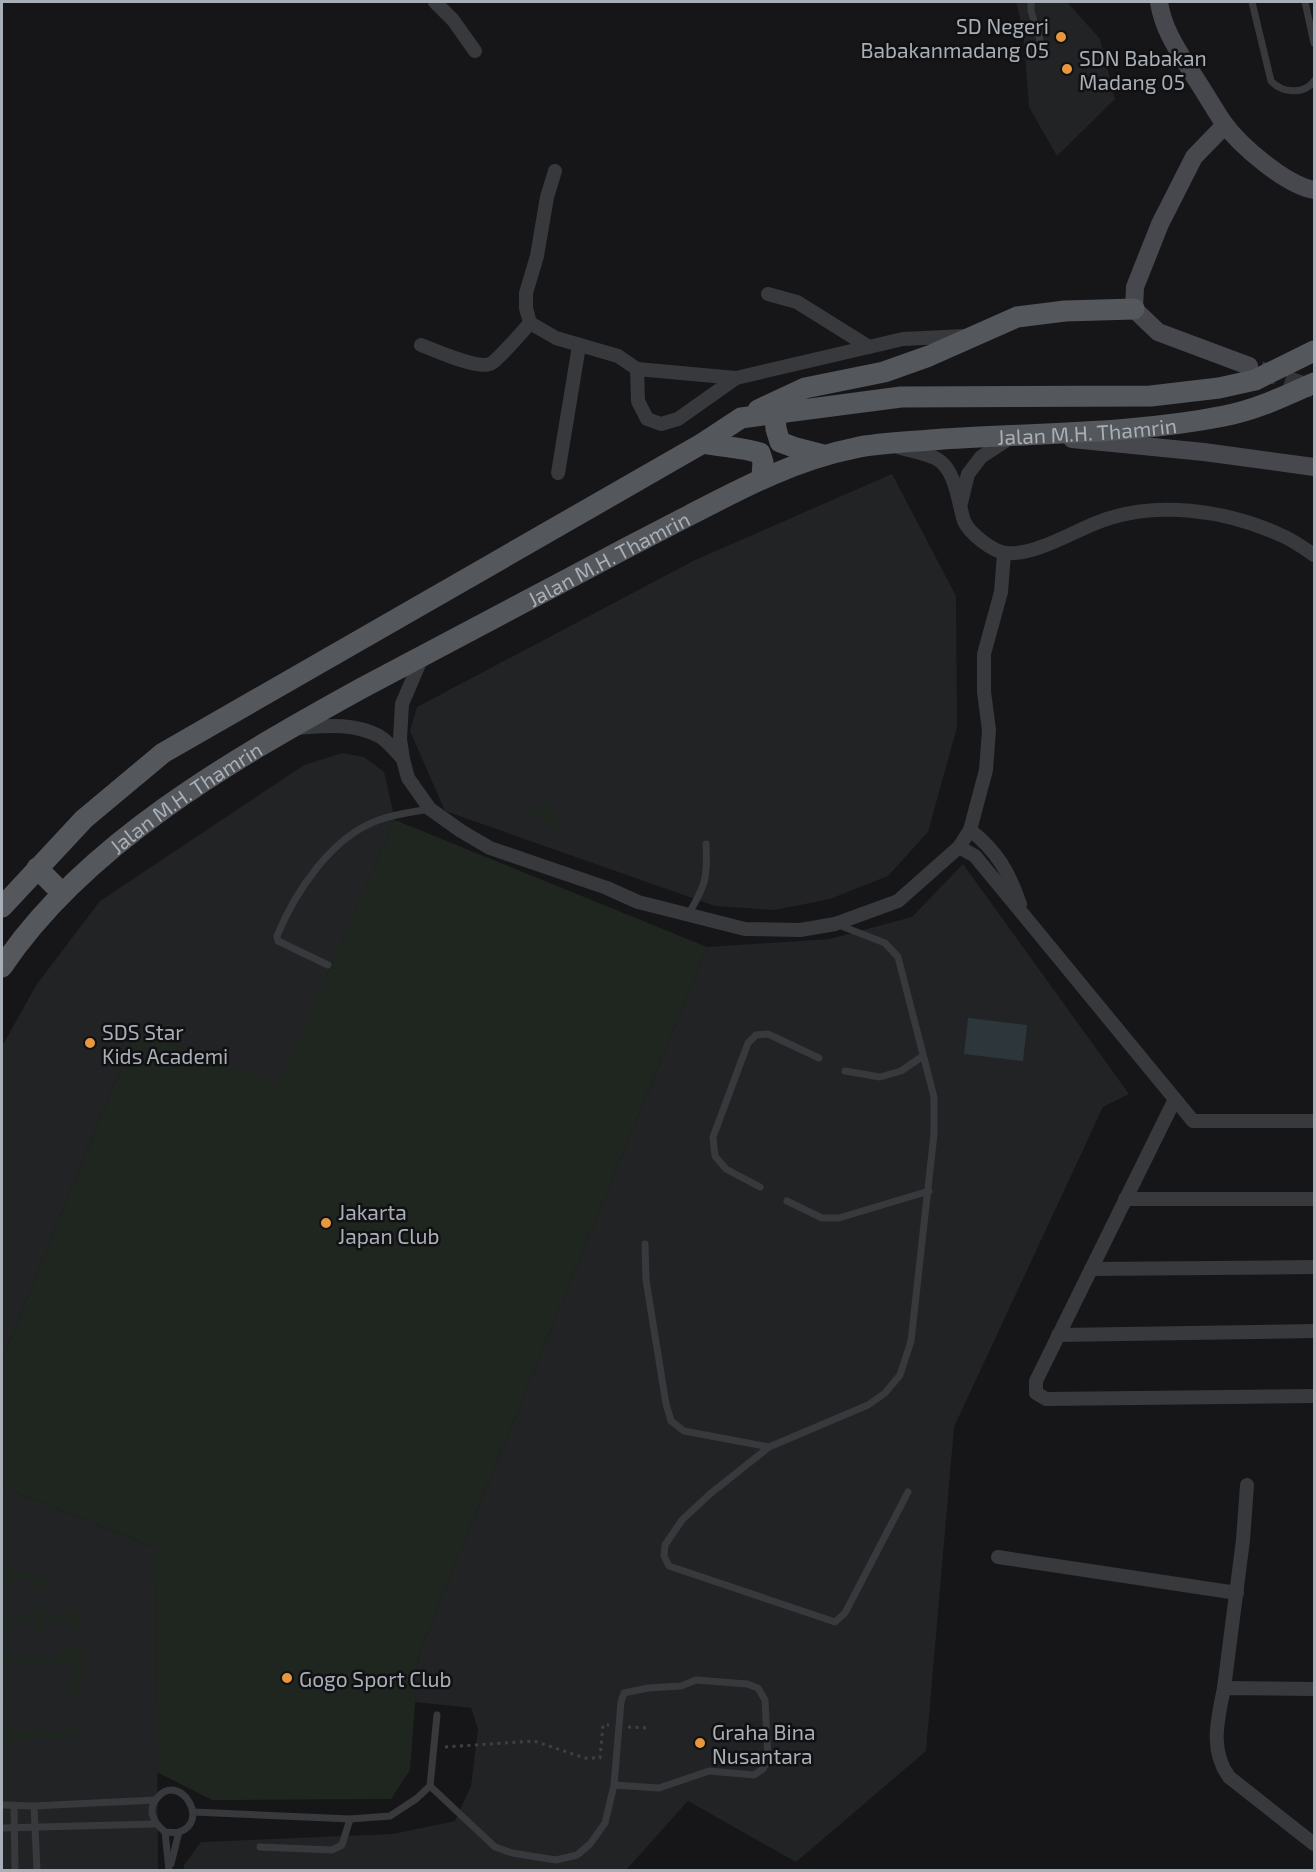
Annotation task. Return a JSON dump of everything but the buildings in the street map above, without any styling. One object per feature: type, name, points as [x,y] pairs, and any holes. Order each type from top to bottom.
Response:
[{"type":"main road","points":[[1159,2],[1161,18],[1172,41],[1225,124],[1256,156],[1281,176],[1314,190]]},
{"type":"main road","points":[[1134,309],[1135,287],[1160,224],[1194,157],[1225,124]]},
{"type":"main road","points":[[741,418],[805,388],[884,372],[929,356],[1017,316],[1065,311],[1134,309],[1158,332],[1250,366]]},
{"type":"main road","name":"Jalan M.H. Thamrin","points":[[3,905],[84,819],[163,753],[703,443],[741,418],[901,397],[1151,396],[1219,388],[1255,380],[1314,351]]},
{"type":"main road","name":"Jalan M.H. Thamrin","points":[[2,967],[10,954],[62,894],[145,823],[204,782],[288,729],[423,655],[762,477],[823,455],[860,447],[1016,434],[1163,426],[1227,416],[1263,405],[1314,383]]},
{"type":"main road","points":[[775,414],[780,442],[823,455]]},
{"type":"main road","points":[[1016,434],[1204,452],[1314,467]]},
{"type":"main road","points":[[703,443],[760,453],[763,462],[762,477]]},
{"type":"main road","points":[[37,868],[62,894]]},
{"type":"street","points":[[435,2],[453,20],[475,51]]},
{"type":"street","points":[[555,171],[547,197],[537,256],[526,293],[526,308],[530,323],[556,338],[618,356],[637,369],[736,378],[903,339],[975,335]]},
{"type":"street","points":[[768,294],[797,302],[869,347]]},
{"type":"street","points":[[421,345],[479,364],[492,364],[530,323]]},
{"type":"street","points":[[558,473],[579,346]]},
{"type":"street","points":[[637,369],[638,401],[647,419],[661,424],[678,419],[736,378]]},
{"type":"street","points":[[961,505],[968,474],[981,456],[1016,434]]},
{"type":"street","points":[[885,444],[938,459],[952,477],[965,523],[984,544],[1004,554],[1027,552],[1110,517],[1139,511],[1171,510],[1216,514],[1246,522],[1283,536],[1314,555]]},
{"type":"street","points":[[423,655],[402,704],[400,739],[403,759],[408,778],[430,808],[461,831],[490,848],[607,888],[638,902],[688,915],[745,929],[800,930],[835,924],[898,901],[960,847],[969,830],[986,770],[989,730],[984,692],[984,654],[1001,592],[1004,554]]},
{"type":"street","points":[[288,729],[337,725],[356,727],[380,737],[403,759]]},
{"type":"street","points":[[969,830],[987,843],[1010,875],[1024,914]]},
{"type":"street","points":[[960,847],[975,856],[1193,1121],[1314,1121]]},
{"type":"street","points":[[1175,1099],[1036,1381],[1036,1393],[1046,1399],[1314,1396]]},
{"type":"street","points":[[1125,1199],[1314,1199]]},
{"type":"street","points":[[1091,1269],[1314,1267]]},
{"type":"street","points":[[1058,1335],[1314,1331]]},
{"type":"street","points":[[1247,1485],[1237,1593],[1216,1739],[1221,1766],[1229,1777],[1314,1844]]},
{"type":"street","points":[[998,1557],[1237,1593]]},
{"type":"street","points":[[1224,1688],[1314,1689]]},
{"type":"lane","points":[[1031,2],[1031,11],[1044,53]]},
{"type":"lane","points":[[1252,2],[1271,81],[1277,87],[1295,91],[1306,89],[1314,81]]},
{"type":"lane","points":[[1305,2],[1314,43]]},
{"type":"lane","points":[[328,965],[278,941],[277,936],[308,878],[319,864],[346,840],[378,820],[430,808]]},
{"type":"lane","points":[[688,915],[703,888],[707,866],[706,844]]},
{"type":"lane","points":[[835,924],[885,943],[898,957],[934,1097],[934,1134],[929,1191],[911,1341],[900,1375],[885,1393],[868,1405],[769,1447],[682,1520],[664,1545],[664,1556],[669,1566],[835,1622],[845,1613],[908,1492]]},
{"type":"lane","points":[[760,1186],[726,1169],[715,1156],[713,1137],[748,1042],[756,1035],[768,1034],[819,1058]]},
{"type":"lane","points":[[845,1071],[880,1077],[901,1071],[923,1056]]},
{"type":"lane","points":[[786,1201],[822,1218],[839,1218],[929,1191]]},
{"type":"lane","points":[[645,1244],[646,1280],[666,1404],[671,1421],[684,1431],[769,1447]]},
{"type":"lane","points":[[430,1786],[495,1847],[512,1853],[556,1860],[577,1855],[590,1844],[605,1823],[614,1785],[624,1693],[648,1688],[681,1686],[696,1680],[747,1684],[758,1688],[765,1700],[768,1761],[763,1769],[754,1775],[709,1771],[659,1788],[614,1785]]},
{"type":"lane","points":[[193,1812],[350,1819],[390,1816],[416,1799],[430,1786],[437,1715]]},
{"type":"lane","points":[[170,1791],[186,1796],[193,1812],[191,1820],[179,1832],[165,1832],[155,1824],[151,1812],[155,1800],[170,1791]]},
{"type":"lane","points":[[2,1805],[34,1806],[155,1800]]},
{"type":"lane","points":[[14,1805],[15,1870]]},
{"type":"lane","points":[[34,1806],[37,1870]]},
{"type":"lane","points":[[260,1847],[332,1850],[342,1845],[350,1819]]},
{"type":"lane","points":[[2,1828],[155,1824]]},
{"type":"lane","points":[[165,1832],[169,1870],[179,1832]]},
{"type":"path","points":[[433,1748],[534,1741],[585,1758],[600,1758],[603,1725],[650,1728]]},
{"type":"shaded area","name":"SDN Babakan Madang 05","points":[[1016,2],[1067,2],[1100,39],[1115,99],[1057,156],[1029,107],[1023,29]]},
{"type":"shaded area","points":[[892,474],[956,596],[957,727],[928,832],[888,876],[830,899],[775,910],[715,906],[445,811],[410,731],[417,707],[695,560]]},
{"type":"shaded area","points":[[342,753],[364,757],[384,772],[395,820],[278,1086],[136,1030],[2,1360],[2,1046],[37,984],[100,901],[304,765]]},
{"type":"shaded area","points":[[549,802],[561,831],[527,813]]},
{"type":"shaded area","name":"Jakarta Japan Club","points":[[395,820],[707,947],[419,1653],[410,1770],[391,1799],[212,1800],[157,1772],[156,1548],[2,1487],[2,1360],[136,1030],[278,1085]]},
{"type":"shaded area","points":[[963,864],[1129,1094],[1103,1107],[954,1427],[926,1751],[796,1862],[688,1801],[626,1870],[184,1870],[184,1865],[201,1842],[393,1834],[455,1821],[471,1786],[478,1729],[471,1708],[415,1702],[419,1653],[707,947],[830,939],[912,917]]},
{"type":"shaded area","points":[[968,1018],[1027,1025],[1023,1061],[964,1054]]},
{"type":"shaded area","points":[[2,1487],[156,1548],[158,1870],[2,1870]]},
{"type":"shaded area","points":[[2,1564],[52,1583],[52,1589],[36,1588],[35,1580],[8,1580],[6,1590],[2,1590]]},
{"type":"shaded area","points":[[76,1605],[81,1605],[82,1631],[71,1631],[70,1622],[43,1622],[43,1632],[36,1632],[35,1623],[8,1624],[7,1633],[2,1633],[2,1608],[7,1608],[8,1617],[36,1617],[36,1607],[43,1607],[43,1615],[76,1614]]},
{"type":"shaded area","points":[[7,1648],[8,1656],[53,1659],[64,1648],[80,1648],[83,1653],[82,1693],[67,1695],[68,1676],[74,1676],[75,1667],[80,1666],[4,1665],[4,1691],[7,1692],[7,1703],[2,1705],[2,1649]]},
{"type":"shaded area","points":[[7,1720],[9,1730],[35,1731],[37,1723],[41,1722],[41,1731],[74,1732],[77,1721],[81,1721],[80,1736],[3,1740],[3,1721]]},
{"type":"tunnel","points":[[1260,370],[1314,389]]},
{"type":"place","name":"SD Negeri Babakanmadang 05","points":[[1061,37]]},
{"type":"place","name":"SDN Babakan Madang 05","points":[[1067,69]]},
{"type":"place","name":"SDS Star Kids Academi","points":[[90,1043]]},
{"type":"place","name":"Jakarta Japan Club","points":[[326,1223]]},
{"type":"place","name":"Gogo Sport Club","points":[[287,1678]]},
{"type":"place","name":"Graha Bina Nusantara","points":[[700,1743]]}]
